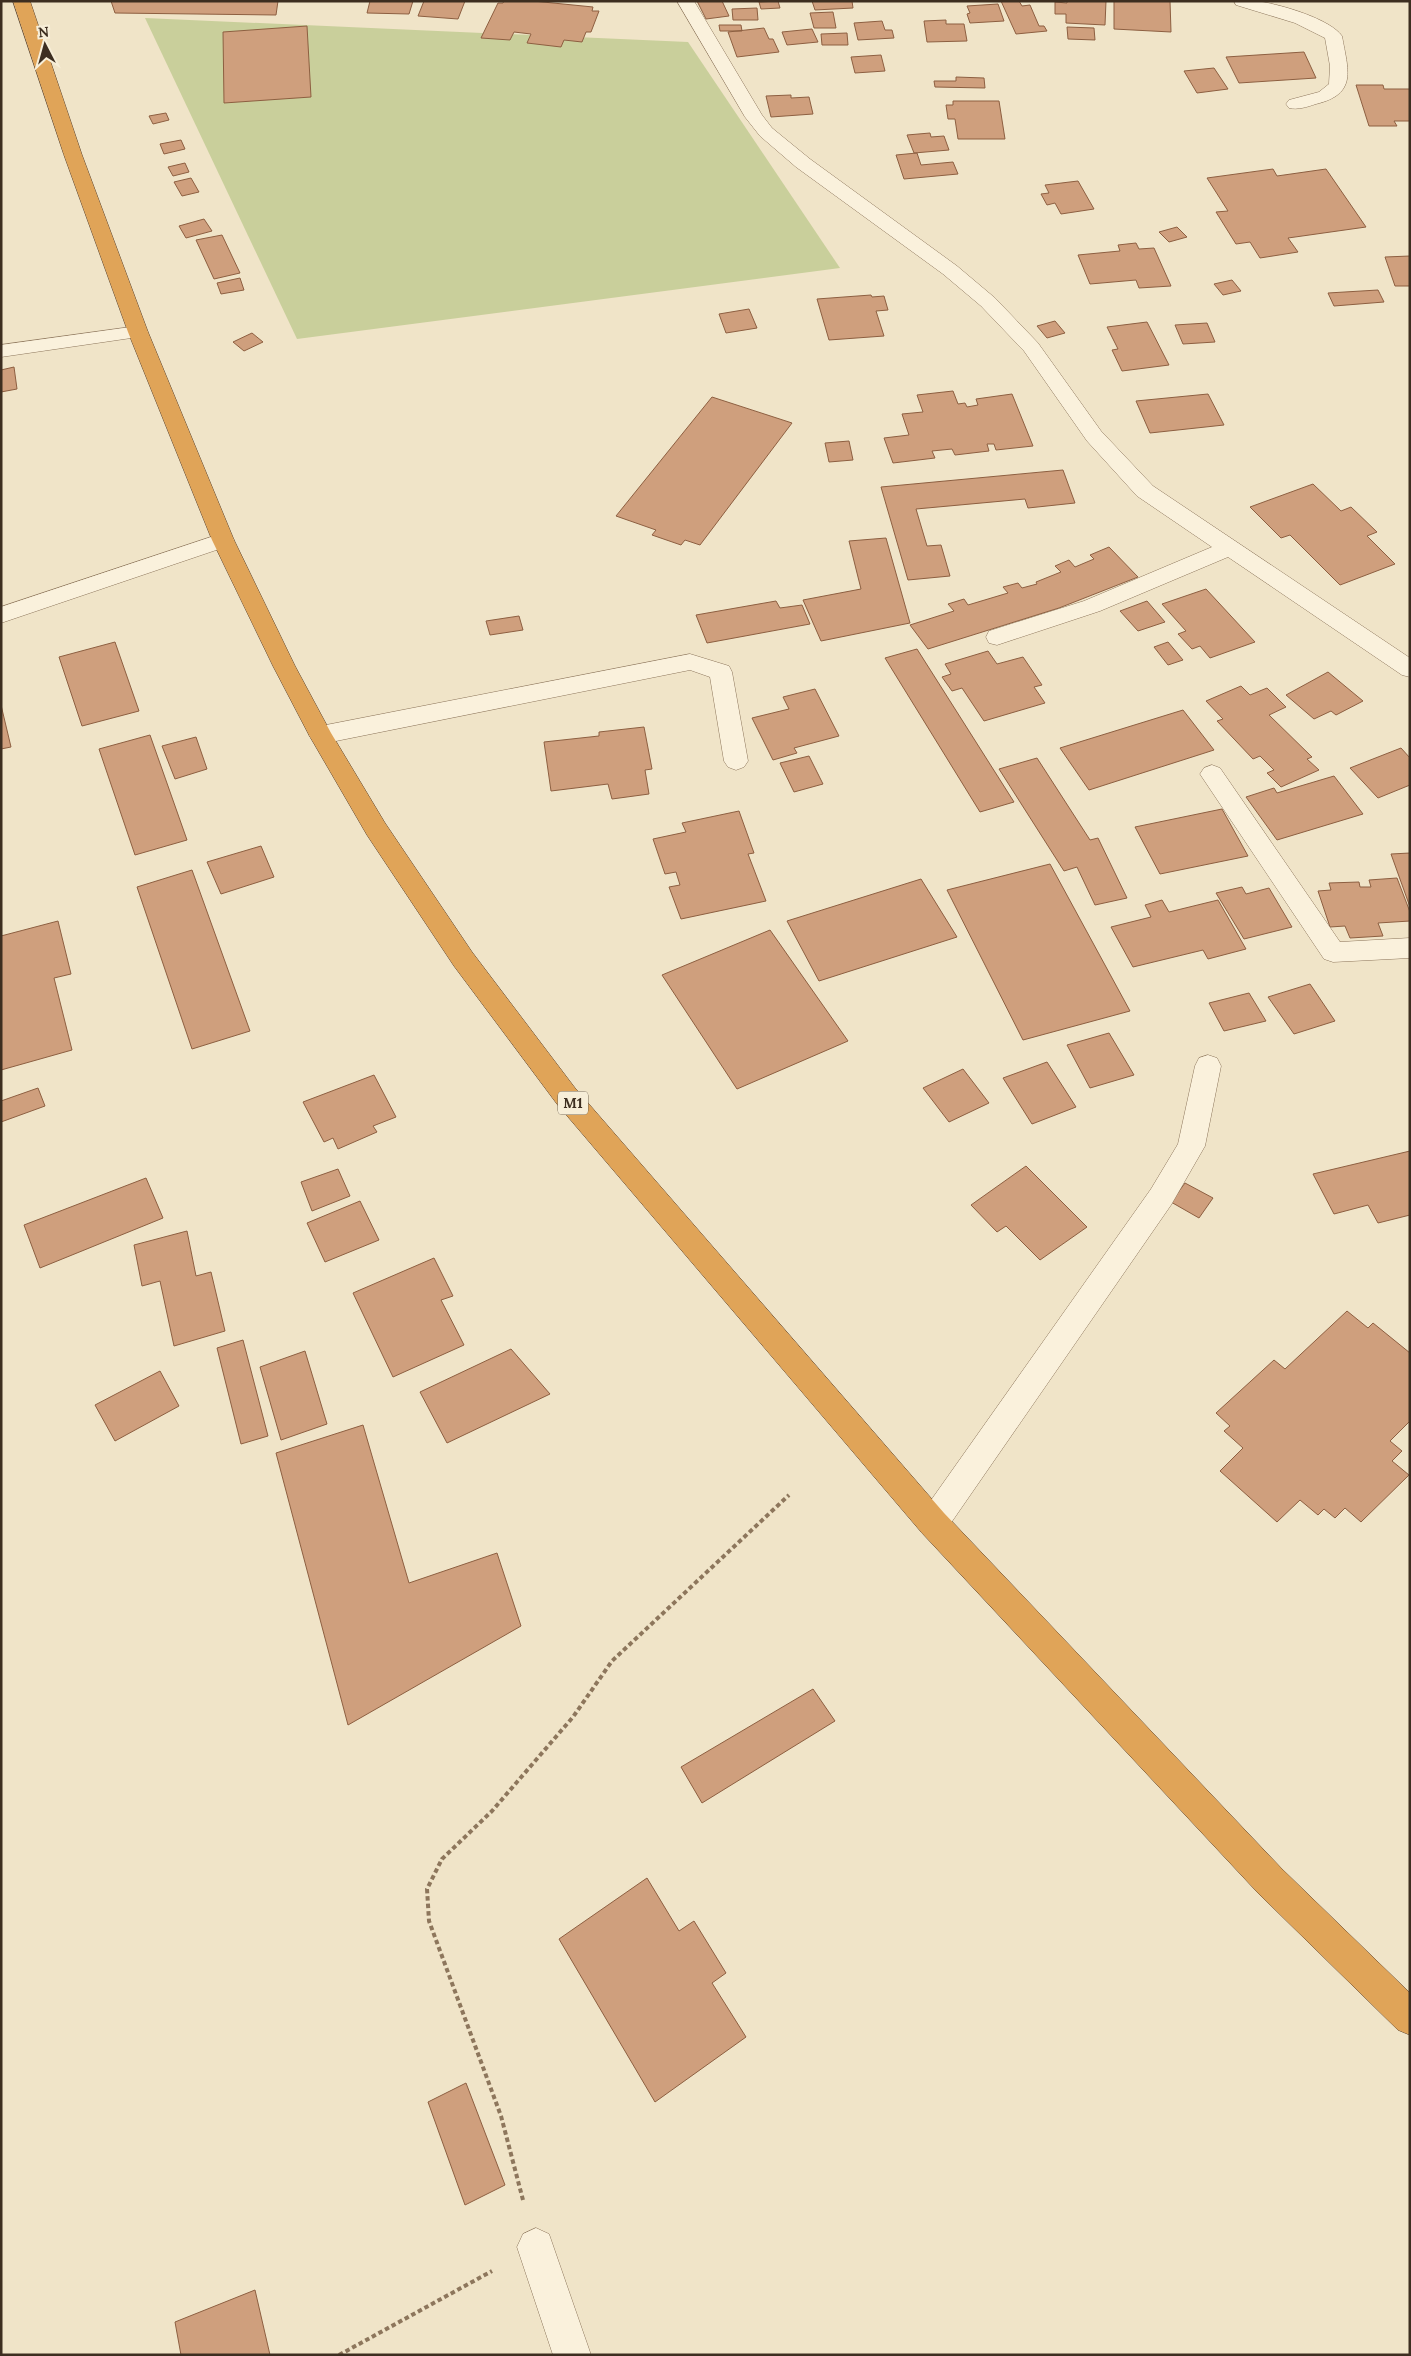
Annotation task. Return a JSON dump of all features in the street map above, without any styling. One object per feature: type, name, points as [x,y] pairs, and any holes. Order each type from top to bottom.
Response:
[{"type":"highway","name":"M1","points":[[21,1],[73,155],[138,332],[223,540],[284,666],[321,735],[376,829],[463,959],[566,1096],[933,1523],[1270,1882],[1410,2018]]},
{"type":"street","points":[[685,1],[754,117],[766,132],[803,163],[950,270],[988,302],[1031,347],[1094,436],[1145,491],[1410,669]]},
{"type":"street","points":[[1242,1],[1307,22],[1333,36],[1340,75],[1336,89],[1324,98],[1296,104]]},
{"type":"street","points":[[1,351],[138,332]]},
{"type":"street","points":[[1,615],[223,540]]},
{"type":"street","points":[[997,637],[1092,606],[1229,548]]},
{"type":"street","points":[[321,735],[690,662],[722,672],[736,761]]},
{"type":"street","points":[[1212,774],[1333,952],[1410,948]]},
{"type":"street","points":[[933,1523],[1161,1197],[1190,1146],[1208,1066]]},
{"type":"street","points":[[536,2247],[572,2355]]},
{"type":"path","points":[[339,2355],[536,2247],[501,2116],[429,1921],[427,1889],[442,1859],[492,1811],[573,1717],[612,1661],[789,1495]]},
{"type":"green space","points":[[145,18],[688,42],[840,268],[297,339]]},
{"type":"building","points":[[111,1],[278,1],[276,15],[115,13]]},
{"type":"building","points":[[370,1],[413,1],[409,14],[367,13]]},
{"type":"building","points":[[424,1],[465,1],[458,19],[418,16]]},
{"type":"building","points":[[504,1],[533,1],[593,7],[592,11],[599,11],[591,32],[586,32],[582,42],[564,40],[561,47],[527,43],[531,34],[514,32],[510,40],[481,38],[498,3],[503,3]]},
{"type":"building","points":[[697,1],[722,1],[729,16],[706,19]]},
{"type":"building","points":[[778,1],[780,8],[761,9],[759,2]]},
{"type":"building","points":[[812,1],[852,1],[853,8],[815,10]]},
{"type":"building","points":[[1001,1],[1019,1],[1022,6],[1030,5],[1039,26],[1044,26],[1047,31],[1016,34]]},
{"type":"building","points":[[1067,1],[1106,1],[1105,25],[1066,23],[1066,14],[1055,14],[1055,2],[1067,3]]},
{"type":"building","points":[[1114,1],[1170,1],[1171,32],[1114,29]]},
{"type":"building","points":[[998,4],[1004,21],[970,23],[967,14],[970,13],[967,6]]},
{"type":"building","points":[[757,8],[758,20],[733,20],[732,9]]},
{"type":"building","points":[[833,12],[836,28],[814,28],[810,13]]},
{"type":"building","points":[[946,20],[946,24],[964,24],[967,41],[927,42],[924,21]]},
{"type":"building","points":[[882,21],[885,30],[892,30],[894,38],[858,40],[854,23]]},
{"type":"building","points":[[719,25],[741,25],[742,31],[720,31]]},
{"type":"building","points":[[307,26],[311,97],[224,103],[223,32]]},
{"type":"building","points":[[1067,27],[1094,28],[1095,40],[1068,39]]},
{"type":"building","points":[[764,28],[769,39],[773,39],[779,52],[737,57],[728,32]]},
{"type":"building","points":[[812,29],[818,42],[787,45],[782,32]]},
{"type":"building","points":[[847,33],[848,45],[822,45],[821,34]]},
{"type":"building","points":[[1304,52],[1316,78],[1239,83],[1226,57]]},
{"type":"building","points":[[881,55],[885,71],[855,73],[851,57]]},
{"type":"building","points":[[1214,68],[1228,89],[1197,93],[1184,71]]},
{"type":"building","points":[[956,77],[984,78],[985,88],[935,87],[934,81],[956,81]]},
{"type":"building","points":[[1356,85],[1383,85],[1384,89],[1410,89],[1410,121],[1394,121],[1397,126],[1369,126]]},
{"type":"building","points":[[791,95],[791,98],[809,97],[813,114],[771,117],[766,96]]},
{"type":"building","points":[[953,101],[999,101],[1005,139],[958,139],[955,119],[948,119],[946,105],[953,105]]},
{"type":"building","points":[[166,113],[169,120],[153,124],[149,116]]},
{"type":"building","points":[[930,133],[931,137],[944,136],[949,150],[914,153],[907,135]]},
{"type":"building","points":[[181,140],[185,149],[164,154],[160,144]]},
{"type":"building","points":[[917,153],[921,165],[953,162],[958,174],[904,179],[896,155]]},
{"type":"building","points":[[185,163],[189,172],[173,176],[168,167]]},
{"type":"building","points":[[1273,169],[1277,176],[1326,169],[1366,227],[1288,238],[1298,252],[1260,258],[1250,242],[1236,244],[1216,212],[1228,211],[1207,178]]},
{"type":"building","points":[[191,178],[199,192],[182,196],[174,182]]},
{"type":"building","points":[[1078,181],[1094,209],[1061,214],[1055,203],[1047,205],[1041,194],[1049,193],[1045,185]]},
{"type":"building","points":[[204,219],[212,231],[186,238],[179,226]]},
{"type":"building","points":[[1177,227],[1187,237],[1169,242],[1159,232]]},
{"type":"building","points":[[222,235],[240,273],[214,279],[196,240]]},
{"type":"building","points":[[1136,243],[1139,249],[1154,248],[1171,286],[1139,288],[1136,280],[1090,284],[1078,255],[1120,251],[1118,245]]},
{"type":"building","points":[[1410,256],[1410,286],[1395,286],[1385,257]]},
{"type":"building","points":[[240,278],[244,290],[221,294],[217,283]]},
{"type":"building","points":[[1232,280],[1241,291],[1223,295],[1214,284]]},
{"type":"building","points":[[1378,290],[1384,302],[1334,306],[1328,293]]},
{"type":"building","points":[[871,295],[872,297],[884,296],[888,310],[876,311],[884,336],[829,340],[817,299]]},
{"type":"building","points":[[749,309],[757,328],[726,333],[719,314]]},
{"type":"building","points":[[1055,321],[1065,333],[1047,338],[1037,326]]},
{"type":"building","points":[[1147,322],[1169,365],[1122,371],[1112,350],[1118,349],[1107,327]]},
{"type":"building","points":[[1207,323],[1215,342],[1183,344],[1175,325]]},
{"type":"building","points":[[252,333],[263,342],[244,351],[233,342]]},
{"type":"building","points":[[14,367],[17,389],[1,392],[1,370]]},
{"type":"building","points":[[953,391],[958,404],[965,403],[967,407],[978,405],[976,399],[1012,394],[1033,446],[996,450],[994,444],[987,444],[989,451],[955,455],[952,449],[932,451],[935,458],[893,463],[884,438],[909,435],[902,414],[923,412],[917,395]]},
{"type":"building","points":[[1208,394],[1224,425],[1150,433],[1136,401]]},
{"type":"building","points":[[712,397],[792,423],[700,545],[685,540],[681,545],[652,535],[656,530],[616,516]]},
{"type":"building","points":[[849,441],[853,460],[829,462],[825,443]]},
{"type":"building","points":[[1063,470],[1075,503],[1028,508],[1025,499],[916,509],[927,546],[941,545],[950,576],[908,580],[881,487]]},
{"type":"building","points":[[1313,484],[1341,511],[1351,507],[1377,532],[1367,536],[1395,564],[1340,585],[1290,535],[1281,538],[1250,507]]},
{"type":"building","points":[[886,538],[910,623],[821,641],[803,600],[861,589],[849,541]]},
{"type":"building","points":[[1109,547],[1138,577],[1059,608],[928,649],[910,625],[954,611],[948,604],[964,599],[968,605],[1008,593],[1003,587],[1018,583],[1022,588],[1037,584],[1036,582],[1061,572],[1055,566],[1069,560],[1075,567],[1094,559],[1090,555]]},
{"type":"building","points":[[1206,589],[1255,642],[1210,658],[1200,646],[1192,649],[1178,634],[1186,631],[1162,604]]},
{"type":"building","points":[[776,601],[780,608],[802,605],[810,624],[707,643],[696,615]]},
{"type":"building","points":[[1147,601],[1165,622],[1138,631],[1120,611]]},
{"type":"building","points":[[519,616],[523,630],[490,635],[486,621]]},
{"type":"building","points":[[115,642],[139,711],[82,726],[59,657]]},
{"type":"building","points":[[1168,642],[1183,660],[1168,665],[1154,647]]},
{"type":"building","points":[[917,649],[1014,802],[980,812],[885,658]]},
{"type":"building","points":[[988,651],[997,664],[1023,657],[1042,685],[1034,687],[1045,703],[984,721],[962,688],[952,691],[942,677],[951,674],[945,664]]},
{"type":"building","points":[[1328,672],[1363,701],[1336,715],[1331,711],[1314,719],[1286,695]]},
{"type":"building","points":[[1241,686],[1250,695],[1267,688],[1286,707],[1269,715],[1312,757],[1307,759],[1319,770],[1281,787],[1267,773],[1274,770],[1260,756],[1253,759],[1217,721],[1223,719],[1206,701]]},
{"type":"building","points":[[815,689],[839,736],[794,748],[797,753],[773,760],[752,718],[789,709],[783,697]]},
{"type":"building","points":[[1,705],[11,747],[1,749]]},
{"type":"building","points":[[1183,710],[1214,750],[1089,790],[1060,748]]},
{"type":"building","points":[[644,727],[652,769],[645,770],[649,794],[612,799],[608,784],[551,791],[544,742],[599,736],[599,732]]},
{"type":"building","points":[[150,735],[187,840],[135,855],[99,749]]},
{"type":"building","points":[[196,737],[207,769],[175,779],[162,746]]},
{"type":"building","points":[[1401,748],[1410,758],[1410,785],[1378,798],[1350,768]]},
{"type":"building","points":[[809,756],[823,784],[794,792],[780,763]]},
{"type":"building","points":[[1037,758],[1090,840],[1098,838],[1127,898],[1095,905],[1077,867],[1064,871],[999,769]]},
{"type":"building","points":[[1334,776],[1363,814],[1277,840],[1246,797],[1274,788],[1277,793]]},
{"type":"building","points":[[1222,809],[1248,856],[1160,874],[1135,827]]},
{"type":"building","points":[[739,811],[754,853],[748,854],[766,901],[681,919],[669,887],[680,885],[676,872],[665,874],[653,839],[686,832],[682,823]]},
{"type":"building","points":[[261,846],[274,877],[221,894],[207,862]]},
{"type":"building","points":[[1410,853],[1410,907],[1391,854]]},
{"type":"building","points":[[1050,864],[1130,1011],[1023,1040],[947,890]]},
{"type":"building","points":[[192,870],[250,1031],[192,1049],[137,887]]},
{"type":"building","points":[[1397,878],[1410,912],[1410,921],[1378,923],[1383,936],[1350,938],[1345,926],[1330,927],[1318,891],[1331,890],[1329,883],[1359,882],[1360,887],[1371,887],[1369,880]]},
{"type":"building","points":[[921,879],[957,937],[819,981],[787,921]]},
{"type":"building","points":[[1242,887],[1246,894],[1269,888],[1292,927],[1244,939],[1216,893]]},
{"type":"building","points":[[1162,900],[1169,912],[1218,900],[1246,949],[1208,959],[1203,950],[1133,967],[1111,927],[1151,917],[1145,905]]},
{"type":"building","points":[[58,921],[71,974],[54,978],[72,1050],[1,1070],[1,936]]},
{"type":"building","points":[[770,930],[848,1041],[737,1089],[662,975]]},
{"type":"building","points":[[1310,984],[1335,1021],[1294,1034],[1268,997]]},
{"type":"building","points":[[1249,993],[1266,1021],[1224,1031],[1209,1003]]},
{"type":"building","points":[[1109,1033],[1134,1075],[1090,1088],[1067,1045]]},
{"type":"building","points":[[1047,1062],[1076,1107],[1032,1124],[1003,1078]]},
{"type":"building","points":[[963,1069],[989,1103],[949,1122],[923,1088]]},
{"type":"building","points":[[374,1075],[396,1117],[373,1126],[377,1132],[338,1149],[333,1138],[324,1142],[303,1102]]},
{"type":"building","points":[[38,1088],[45,1106],[1,1122],[1,1101]]},
{"type":"building","points":[[1410,1151],[1410,1215],[1378,1223],[1368,1205],[1334,1214],[1313,1174]]},
{"type":"building","points":[[1026,1166],[1087,1227],[1040,1260],[1006,1226],[997,1232],[971,1205]]},
{"type":"building","points":[[338,1169],[350,1196],[312,1211],[301,1182]]},
{"type":"building","points":[[146,1178],[163,1218],[40,1268],[24,1225]]},
{"type":"building","points":[[1185,1183],[1213,1198],[1199,1218],[1171,1202]]},
{"type":"building","points":[[360,1201],[379,1240],[325,1262],[307,1223]]},
{"type":"building","points":[[187,1231],[196,1276],[211,1272],[225,1331],[174,1346],[160,1281],[142,1286],[134,1245]]},
{"type":"building","points":[[434,1258],[453,1296],[441,1300],[464,1345],[393,1377],[353,1293]]},
{"type":"building","points":[[1347,1311],[1368,1328],[1373,1323],[1410,1353],[1410,1421],[1390,1441],[1402,1451],[1392,1461],[1409,1475],[1361,1522],[1345,1508],[1335,1518],[1324,1509],[1318,1515],[1300,1500],[1277,1522],[1220,1471],[1243,1448],[1224,1431],[1230,1426],[1216,1413],[1274,1360],[1285,1369]]},
{"type":"building","points":[[243,1340],[268,1436],[241,1444],[217,1348]]},
{"type":"building","points":[[511,1349],[550,1394],[447,1443],[420,1392]]},
{"type":"building","points":[[305,1351],[327,1424],[281,1440],[260,1367]]},
{"type":"building","points":[[160,1371],[179,1406],[115,1441],[95,1405]]},
{"type":"building","points":[[363,1425],[409,1583],[497,1553],[521,1626],[348,1725],[276,1453]]},
{"type":"building","points":[[813,1689],[835,1721],[702,1803],[681,1767]]},
{"type":"building","points":[[647,1878],[679,1931],[694,1921],[726,1973],[712,1983],[746,2037],[655,2102],[559,1939]]},
{"type":"building","points":[[466,2083],[505,2185],[465,2205],[428,2102]]},
{"type":"building","points":[[255,2290],[270,2355],[181,2355],[175,2322]]}]
